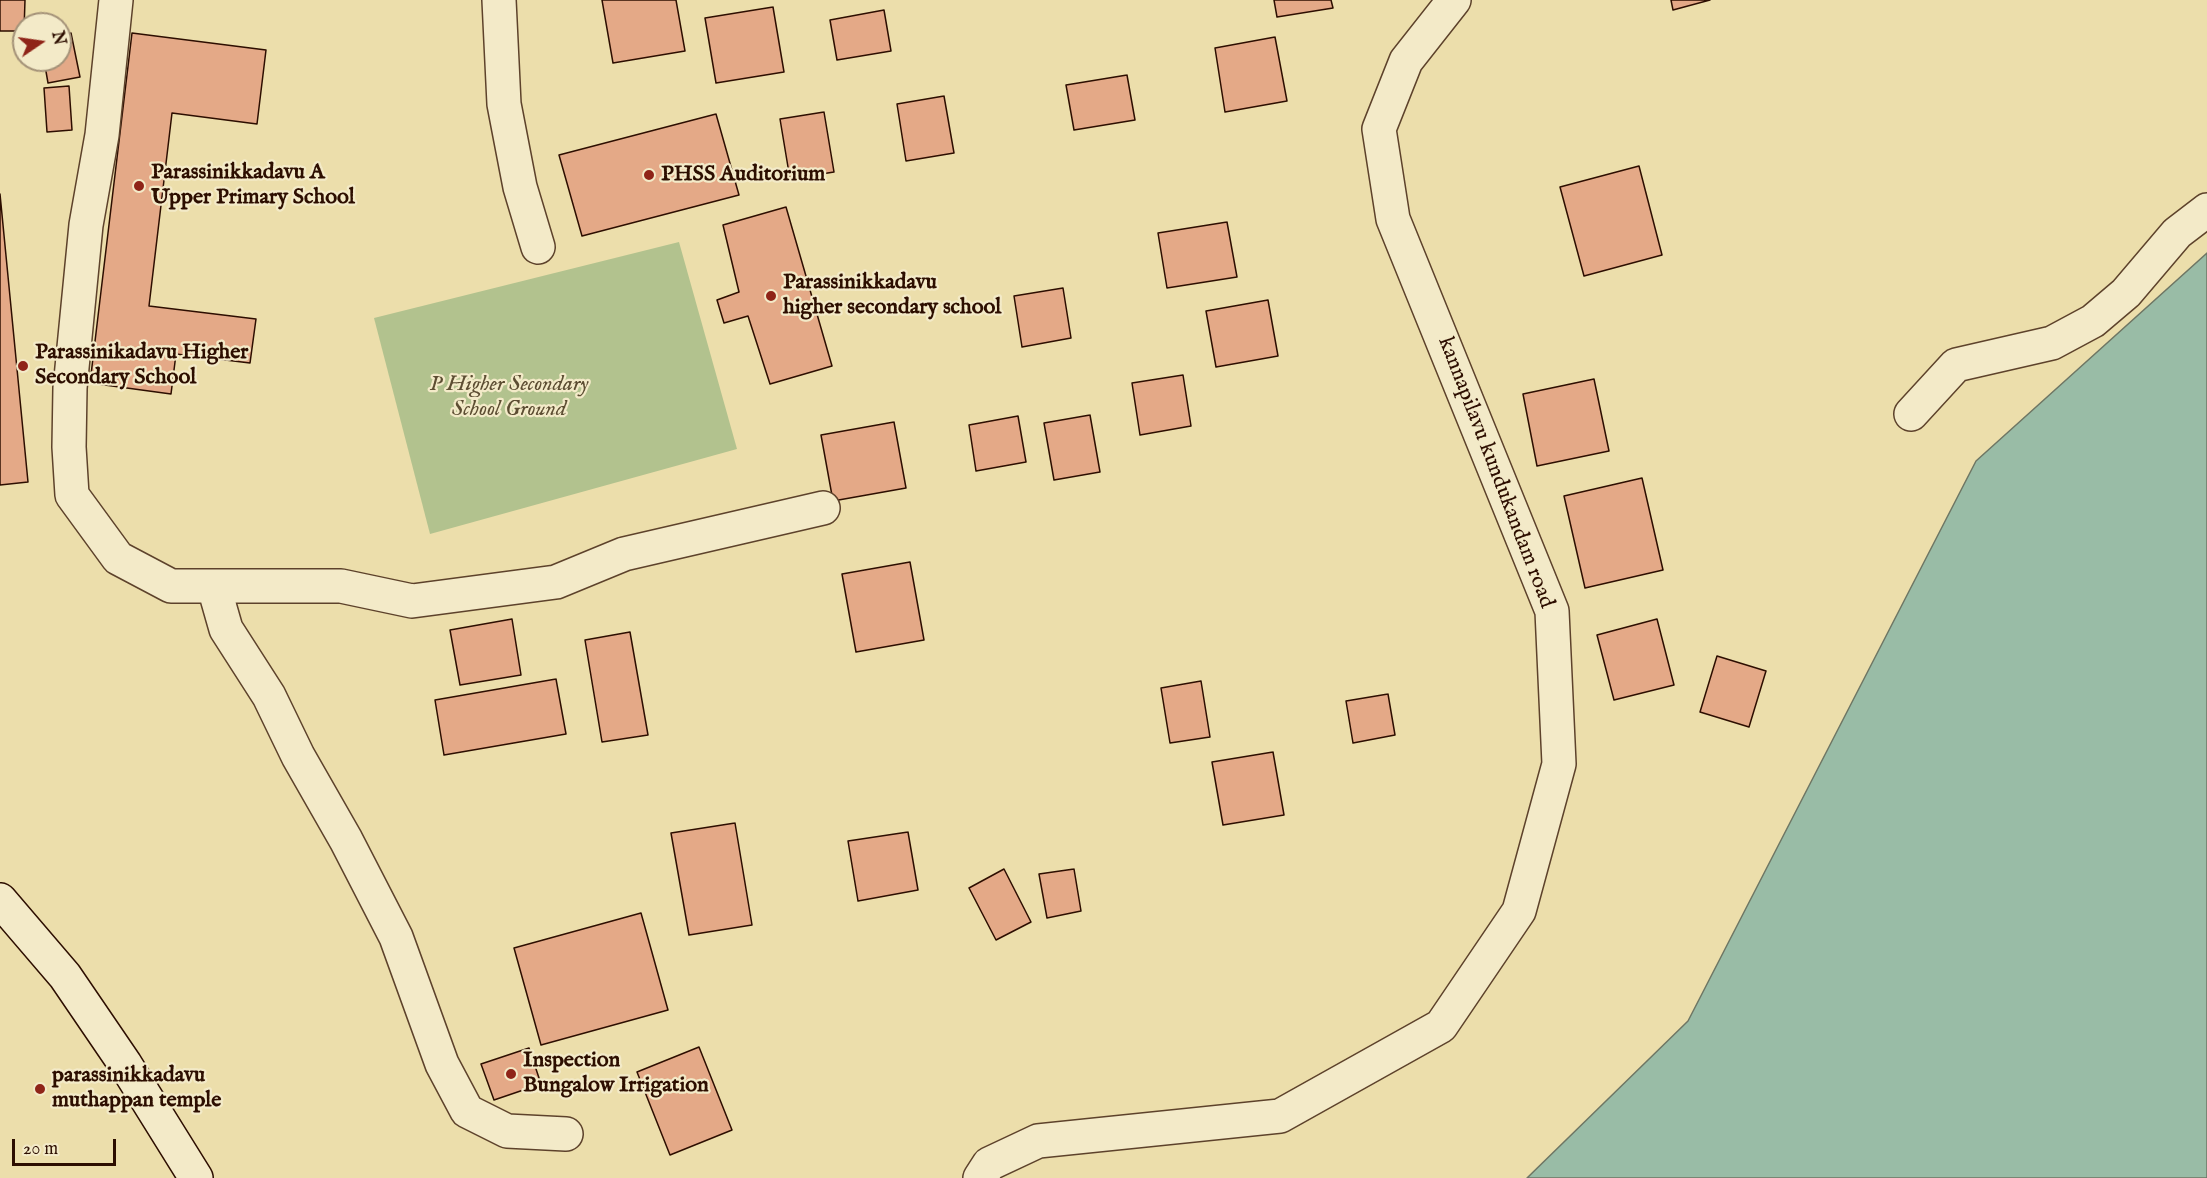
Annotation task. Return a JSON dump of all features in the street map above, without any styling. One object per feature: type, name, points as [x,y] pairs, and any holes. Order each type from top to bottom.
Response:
[{"type":"street","points":[[116,0],[102,135],[86,225],[70,388],[69,447],[72,495],[118,558],[171,586],[341,586],[412,601],[556,582],[624,554],[823,508]]},
{"type":"street","points":[[499,0],[504,104],[520,187],[538,247]]},
{"type":"street","name":"kannapilavu kundukandam road","points":[[980,1178],[989,1164],[1038,1141],[1280,1116],[1441,1026],[1519,911],[1559,764],[1552,611],[1393,219],[1379,129],[1406,61],[1454,0]]},
{"type":"street","points":[[1911,414],[1956,365],[2052,343],[2093,321],[2126,293],[2177,233],[2207,210]]},
{"type":"street","points":[[214,587],[226,629],[269,696],[298,756],[346,840],[396,937],[442,1064],[467,1111],[507,1131],[566,1134]]},
{"type":"street","points":[[0,900],[65,976],[125,1064],[196,1178]]},
{"type":"green space","name":"P Higher Secondary School Ground","points":[[679,242],[737,449],[430,534],[374,318]]},
{"type":"shaded area","points":[[2207,253],[2207,1178],[1527,1178],[1688,1021],[1976,461]]},
{"type":"building","points":[[0,0],[25,0],[25,12],[12,12],[12,31],[0,31]]},
{"type":"building","points":[[602,0],[676,0],[685,51],[613,63]]},
{"type":"building","points":[[1274,0],[1331,0],[1333,8],[1277,17]]},
{"type":"building","points":[[1671,0],[1710,0],[1673,10]]},
{"type":"building","points":[[773,7],[784,72],[716,83],[705,18]]},
{"type":"building","points":[[884,10],[891,51],[837,60],[830,20]]},
{"type":"building","name":"Parassinikkadavu A Upper Primary School","points":[[132,33],[266,50],[257,124],[172,113],[149,306],[256,319],[250,363],[176,354],[171,394],[90,383]]},
{"type":"building","points":[[1275,37],[1287,101],[1225,112],[1215,48]]},
{"type":"building","points":[[72,38],[80,77],[48,83],[46,72],[72,72]]},
{"type":"building","points":[[1127,75],[1135,120],[1074,130],[1066,85]]},
{"type":"building","points":[[69,86],[72,130],[47,132],[44,88]]},
{"type":"building","points":[[944,96],[954,153],[906,161],[897,104]]},
{"type":"building","points":[[824,112],[834,172],[790,179],[780,119]]},
{"type":"building","name":"PHSS Auditorium","points":[[716,114],[739,195],[582,236],[559,155]]},
{"type":"building","points":[[1639,166],[1662,255],[1584,276],[1560,187]]},
{"type":"building","points":[[0,194],[28,482],[0,485]]},
{"type":"building","name":"Parassinikkadavu higher secondary school","points":[[786,207],[832,366],[770,384],[748,316],[724,323],[717,300],[739,292],[723,225]]},
{"type":"building","points":[[1227,222],[1237,277],[1167,288],[1158,233]]},
{"type":"building","points":[[1063,288],[1071,338],[1022,347],[1014,296]]},
{"type":"building","points":[[1268,300],[1278,356],[1216,367],[1206,311]]},
{"type":"building","points":[[1183,375],[1191,426],[1140,435],[1132,383]]},
{"type":"building","points":[[1594,379],[1609,451],[1537,466],[1523,394]]},
{"type":"building","points":[[1090,415],[1100,472],[1054,480],[1044,423]]},
{"type":"building","points":[[1018,416],[1026,462],[976,471],[969,425]]},
{"type":"building","points":[[894,422],[906,488],[833,501],[821,435]]},
{"type":"building","points":[[1642,478],[1663,570],[1585,588],[1564,496]]},
{"type":"building","points":[[910,562],[924,640],[856,652],[842,574]]},
{"type":"building","points":[[512,619],[521,675],[460,685],[450,630]]},
{"type":"building","points":[[1657,619],[1674,685],[1614,700],[1597,635]]},
{"type":"building","points":[[630,632],[648,735],[602,742],[585,640]]},
{"type":"building","points":[[1717,656],[1766,671],[1749,727],[1700,712]]},
{"type":"building","points":[[556,679],[566,734],[444,755],[435,700]]},
{"type":"building","points":[[1201,681],[1210,737],[1170,743],[1161,688]]},
{"type":"building","points":[[1388,694],[1395,735],[1353,743],[1346,701]]},
{"type":"building","points":[[1273,752],[1284,815],[1223,825],[1212,762]]},
{"type":"building","points":[[735,823],[752,925],[689,935],[671,833]]},
{"type":"building","points":[[908,832],[918,890],[858,901],[848,841]]},
{"type":"building","points":[[1004,869],[1031,922],[996,940],[969,888]]},
{"type":"building","points":[[1074,869],[1081,911],[1047,918],[1039,874]]},
{"type":"building","points":[[641,913],[668,1010],[541,1045],[514,948]]},
{"type":"building","points":[[699,1047],[732,1130],[670,1155],[637,1072]]},
{"type":"building","name":"Inspection Bungalow Irrigation","points":[[529,1048],[541,1084],[494,1100],[481,1064]]},
{"type":"place","name":"PHSS Auditorium","points":[[649,175]]},
{"type":"place","name":"Parassinikkadavu A Upper Primary School","points":[[139,186]]},
{"type":"place","name":"Parassinikkadavu higher secondary school","points":[[771,296]]},
{"type":"place","name":"Parassinikadavu Higher Secondary School","points":[[23,366]]},
{"type":"place","name":"Inspection Bungalow Irrigation","points":[[511,1074]]},
{"type":"place","name":"parassinikkadavu muthappan temple","points":[[40,1089]]}]
